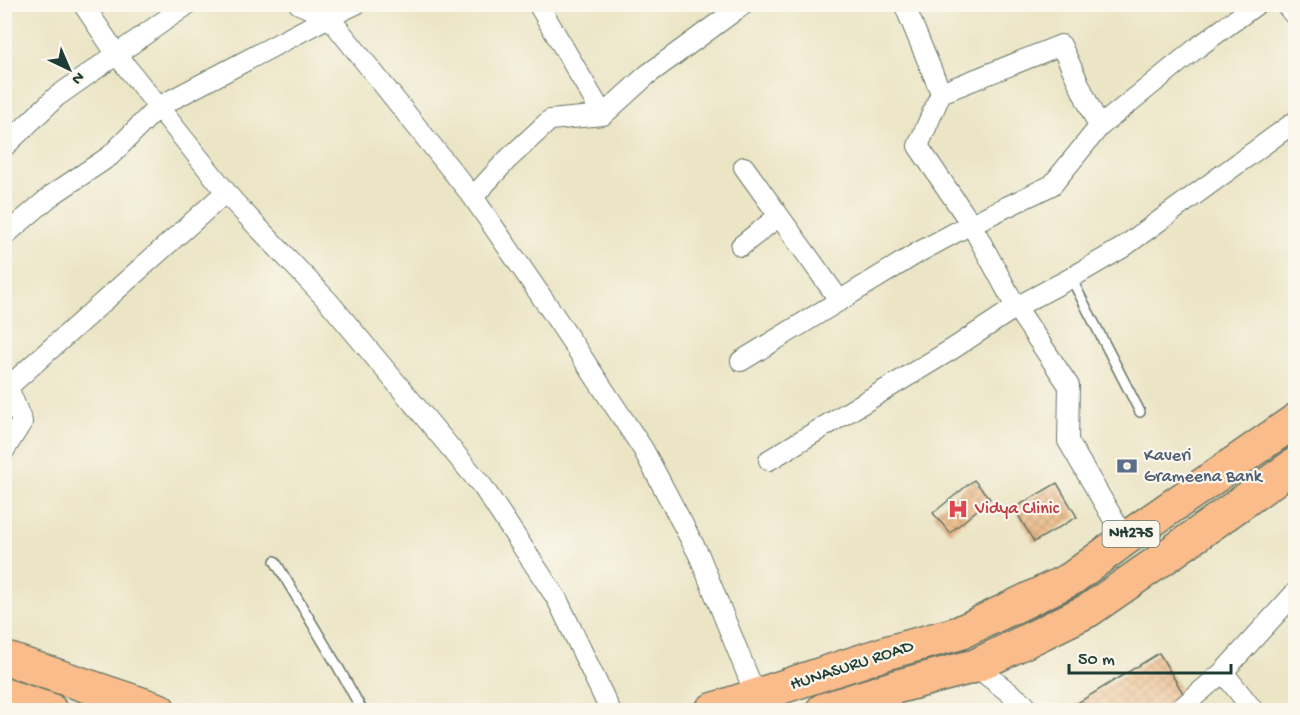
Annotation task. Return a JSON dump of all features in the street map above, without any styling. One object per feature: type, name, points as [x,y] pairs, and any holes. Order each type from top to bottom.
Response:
[{"type":"highway","name":"NH275","points":[[1071,579],[1296,420]]},
{"type":"highway","name":"NH275","points":[[823,711],[899,686],[975,666],[1089,610],[1296,464]]},
{"type":"highway","name":"HUNASURU ROAD","points":[[712,711],[889,652],[959,633],[1071,579]]},
{"type":"highway","points":[[1071,579],[1089,610]]},
{"type":"highway","points":[[4,658],[159,711]]},
{"type":"highway","points":[[4,695],[50,711]]},
{"type":"street","points":[[83,4],[117,55],[226,192],[328,301],[483,487],[557,599],[610,711]]},
{"type":"street","points":[[4,147],[56,97],[188,4]]},
{"type":"street","points":[[299,4],[329,17],[473,197],[643,448],[699,555],[756,696]]},
{"type":"street","points":[[4,236],[52,195],[110,156],[158,107],[356,4]]},
{"type":"street","points":[[538,4],[603,115]]},
{"type":"street","points":[[473,197],[506,161],[550,120],[603,115],[647,75],[744,4]]},
{"type":"street","points":[[904,4],[941,93]]},
{"type":"street","points":[[741,361],[919,252],[1052,185],[1099,127],[1198,47],[1257,4]]},
{"type":"street","points":[[1285,4],[1296,17]]},
{"type":"street","points":[[1099,127],[1061,45],[941,93],[918,146],[971,224],[1016,307],[1068,386],[1068,441],[1125,539]]},
{"type":"street","points":[[769,460],[954,348],[1016,307],[1122,248],[1296,121]]},
{"type":"street","points":[[744,167],[840,301]]},
{"type":"street","points":[[4,451],[22,422],[8,387],[226,192]]},
{"type":"street","points":[[741,246],[779,216]]},
{"type":"street","points":[[1179,711],[1223,672],[1296,592]]},
{"type":"street","points":[[975,666],[1024,704],[1029,711]]},
{"type":"street","points":[[1223,672],[1253,711]]},
{"type":"lane","points":[[1071,278],[1140,412]]},
{"type":"lane","points":[[275,561],[362,711]]},
{"type":"building","points":[[974,480],[990,499],[950,533],[933,513]]},
{"type":"building","points":[[1057,483],[1077,517],[1034,542],[1014,508]]},
{"type":"building","points":[[1159,653],[1186,698],[1166,710],[1066,710]]},
{"type":"place","name":"Kaveri Grameena Bank","points":[[1127,466]]},
{"type":"place","name":"Vidya Clinic","points":[[958,509]]}]
